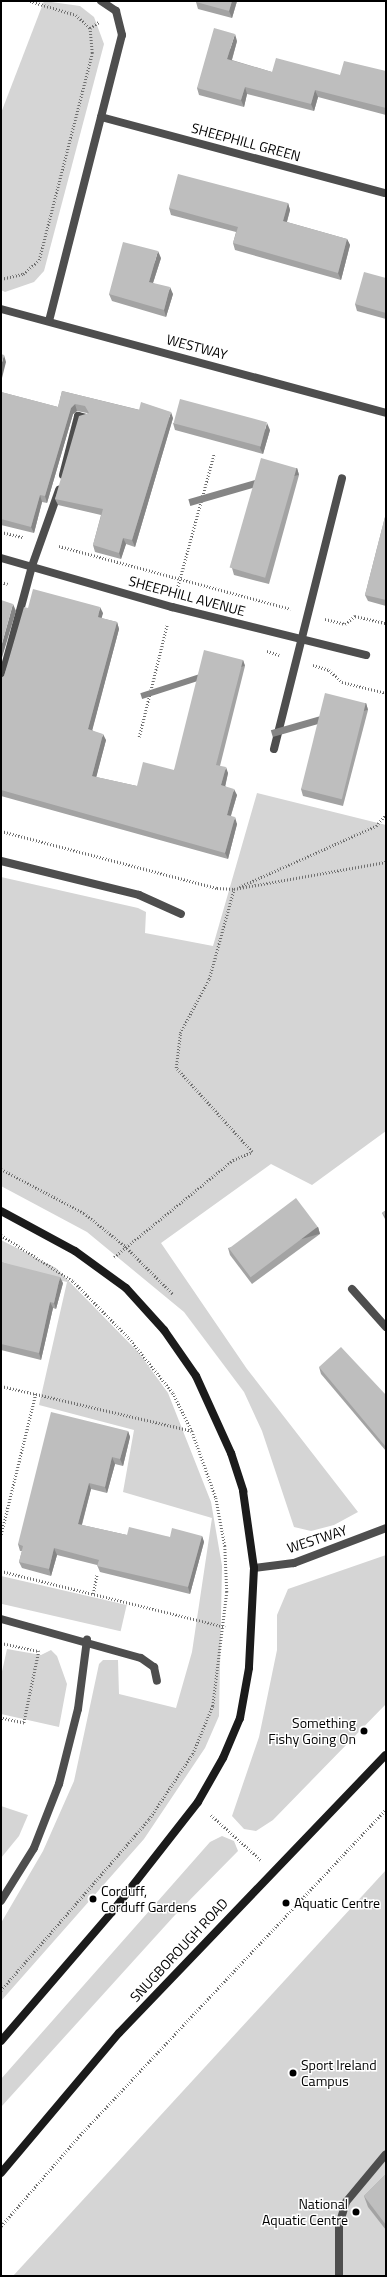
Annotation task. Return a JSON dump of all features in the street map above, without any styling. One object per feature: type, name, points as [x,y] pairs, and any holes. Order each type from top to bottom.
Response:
[{"type":"street","points":[[49,321],[122,35],[116,11],[101,1]]},
{"type":"street","name":"SHEEPHILL GREEN","points":[[101,117],[384,192]]},
{"type":"street","name":"WESTWAY","points":[[1,309],[386,413]]},
{"type":"street","points":[[1,681],[32,566],[41,542],[78,416],[86,418]]},
{"type":"street","points":[[274,749],[342,478]]},
{"type":"street","name":"SHEEPHILL AVENUE","points":[[1,558],[172,607],[366,655]]},
{"type":"street","points":[[1,861],[139,895],[181,914]]},
{"type":"street","points":[[1,1211],[100,1269],[126,1288],[164,1330],[196,1376],[226,1439],[243,1490],[254,1568],[252,1638],[240,1718],[223,1758],[198,1802],[112,1912],[1,2041]]},
{"type":"street","points":[[352,1289],[386,1327]]},
{"type":"street","name":"WESTWAY","points":[[254,1568],[294,1563],[386,1528]]},
{"type":"street","points":[[1,1619],[87,1640],[141,1658],[154,1667],[157,1681]]},
{"type":"street","points":[[1,1901],[34,1848],[59,1784],[78,1709],[87,1640]]},
{"type":"street","name":"SNUGBOROUGH ROAD","points":[[1,2173],[119,2033],[272,1870],[386,1755]]},
{"type":"street","points":[[339,2276],[339,2225],[346,2202],[386,2154]]},
{"type":"path","points":[[1,279],[23,274],[38,260],[92,53],[90,28],[76,15],[30,1]]},
{"type":"path","points":[[90,28],[116,11]]},
{"type":"path","points":[[139,736],[167,625],[214,454]]},
{"type":"path","points":[[1,532],[345,624],[356,616],[386,623]]},
{"type":"path","points":[[1,582],[26,589]]},
{"type":"path","points":[[160,623],[175,627]]},
{"type":"path","points":[[262,650],[329,670],[342,682],[386,693]]},
{"type":"path","points":[[234,889],[376,826],[386,814]]},
{"type":"path","points":[[1,831],[217,888],[234,889],[386,862]]},
{"type":"path","points":[[100,1269],[125,1246],[233,1160],[252,1152],[176,1068],[176,1056],[180,1033],[209,979],[234,889]]},
{"type":"path","points":[[1,1169],[84,1213],[125,1246],[173,1294]]},
{"type":"path","points":[[1,1235],[69,1277],[129,1338]]},
{"type":"path","points":[[1,1386],[192,1431]]},
{"type":"path","points":[[1,1536],[36,1394]]},
{"type":"path","points":[[1,1571],[225,1627]]},
{"type":"path","points":[[93,1594],[97,1574]]},
{"type":"path","points":[[1,1643],[38,1651],[24,1723],[1,1718]]},
{"type":"path","points":[[198,1802],[272,1870]]},
{"type":"path","points":[[1,2226],[85,2129],[386,1809]]},
{"type":"shaded area","points":[[44,1],[80,6],[94,17],[104,44],[44,271],[34,282],[5,292],[1,290],[1,113]]},
{"type":"shaded area","points":[[257,793],[386,825],[386,1131],[312,1185],[271,1164],[161,1243],[247,1369],[358,1512],[334,1525],[311,1531],[294,1527],[262,1431],[244,1392],[184,1312],[87,1232],[1,1186],[1,877],[138,908],[146,912],[145,933],[213,946]]},
{"type":"shaded area","points":[[1,1240],[56,1268],[139,1353],[168,1393],[211,1502],[222,1566],[219,1716],[205,1748],[144,1839],[1,2001],[1,1923],[43,1851],[74,1781],[99,1664],[103,1660],[118,1660],[119,1694],[176,1708],[192,1652],[212,1518],[123,1492],[134,1430],[39,1405],[67,1282],[1,1267]]},
{"type":"shaded area","points":[[386,1555],[386,1704],[273,1820],[256,1831],[244,1829],[232,1816],[259,1737],[277,1650],[277,1615],[288,1589]]},
{"type":"shaded area","points":[[1,1576],[127,1605],[121,1631],[1,1604]]},
{"type":"shaded area","points":[[7,1649],[41,1655],[51,1650],[57,1656],[67,1684],[59,1727],[1,1714],[1,1676]]},
{"type":"shaded area","points":[[1,1806],[28,1815],[19,1836],[1,1858]]},
{"type":"shaded area","points":[[222,1836],[234,1841],[238,1851],[175,1915],[1,2107],[1,2079],[210,1842]]},
{"type":"shaded area","name":"Sport Ireland Campus","points":[[386,1870],[386,2276],[13,2276]]},
{"type":"building","points":[[196,1],[232,1],[229,11]]},
{"type":"building","points":[[214,28],[235,34],[227,59],[272,72],[276,58],[340,75],[344,61],[386,71],[386,108],[315,90],[311,104],[245,87],[241,100],[197,88]]},
{"type":"building","points":[[178,174],[288,203],[283,221],[347,239],[338,273],[233,243],[238,227],[169,208]]},
{"type":"building","points":[[123,242],[158,251],[149,282],[170,287],[164,310],[109,294]]},
{"type":"building","points":[[364,272],[386,278],[386,313],[355,304]]},
{"type":"building","points":[[1,354],[4,355],[1,366]]},
{"type":"building","points":[[62,391],[139,410],[141,402],[171,412],[132,540],[123,538],[119,553],[93,545],[103,509],[55,499],[79,416],[89,413],[85,406],[75,404],[71,408],[45,496],[40,495],[31,527],[1,519],[1,392],[58,407]]},
{"type":"building","points":[[180,399],[267,422],[260,446],[174,423]]},
{"type":"building","points":[[261,458],[297,468],[265,578],[230,568]]},
{"type":"building","points":[[386,513],[386,600],[365,595]]},
{"type":"building","points":[[33,589],[100,607],[98,617],[117,622],[88,729],[103,734],[92,776],[137,786],[143,762],[174,770],[204,650],[243,660],[216,765],[226,767],[221,785],[234,789],[227,815],[235,817],[225,853],[1,790],[1,678],[4,676],[24,607],[28,608]]},
{"type":"building","points":[[1,600],[13,604],[1,647]]},
{"type":"building","points":[[325,693],[366,703],[342,799],[301,789]]},
{"type":"building","points":[[296,1198],[318,1227],[251,1277],[229,1249]]},
{"type":"building","points":[[386,1210],[386,1217],[382,1213]]},
{"type":"building","points":[[1,1262],[60,1277],[54,1303],[50,1302],[39,1353],[1,1344]]},
{"type":"building","points":[[341,1347],[386,1395],[386,1447],[319,1367]]},
{"type":"building","points":[[51,1412],[128,1431],[120,1459],[112,1457],[105,1487],[89,1483],[78,1524],[127,1535],[129,1527],[170,1537],[172,1528],[202,1536],[188,1587],[97,1566],[99,1560],[54,1548],[49,1569],[19,1562],[23,1546],[18,1544]]},
{"type":"building","points":[[386,2174],[386,2225],[364,2196]]},
{"type":"place","name":"Something Fishy Going On","points":[[364,1731]]},
{"type":"place","name":"Corduff, Corduff Gardens","points":[[93,1899]]},
{"type":"place","name":"Aquatic Centre","points":[[286,1903]]},
{"type":"place","name":"Sport Ireland Campus","points":[[293,2073]]},
{"type":"place","name":"National Aquatic Centre","points":[[356,2212]]}]
